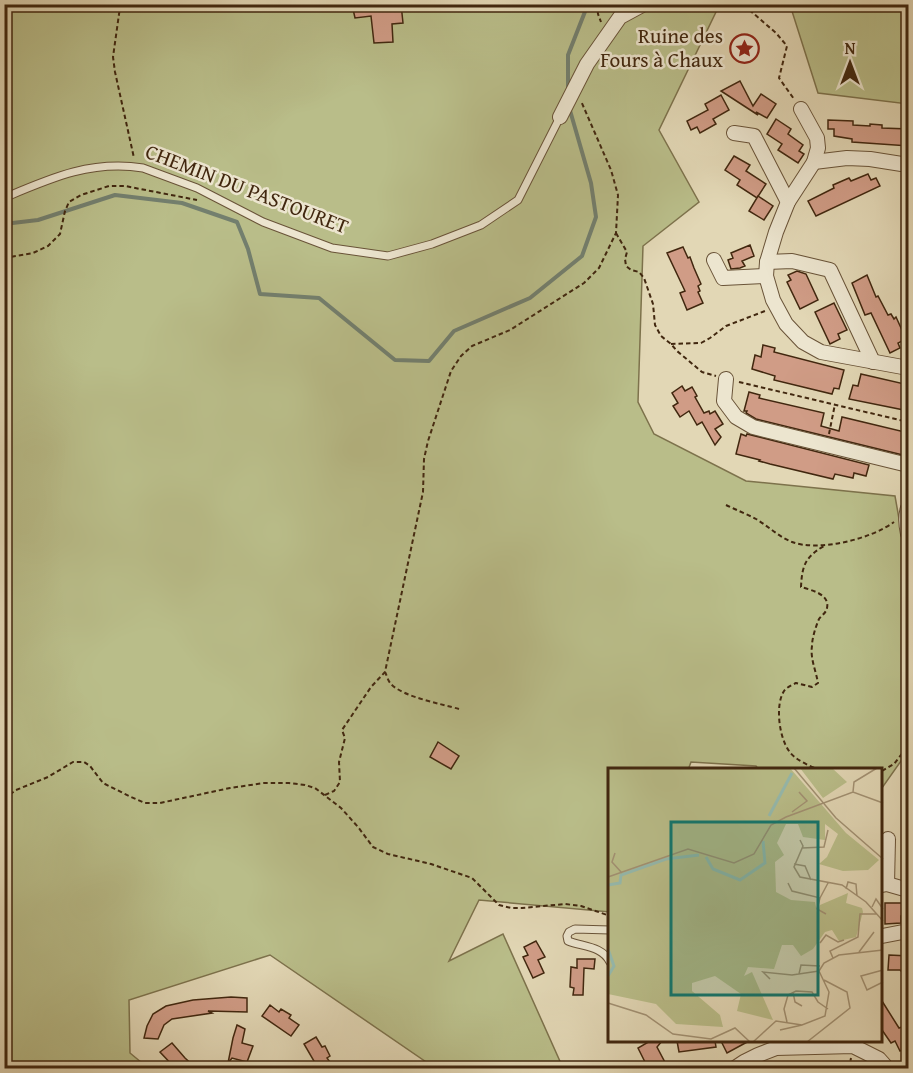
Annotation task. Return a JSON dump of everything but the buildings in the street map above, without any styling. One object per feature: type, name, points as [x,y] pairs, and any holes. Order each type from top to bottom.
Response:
[{"type":"street","name":"CHEMIN DU PASTOURET","points":[[560,117],[587,64],[620,17],[644,4]]},
{"type":"street","points":[[801,109],[817,138],[818,148],[814,162],[788,202],[776,232],[766,269],[773,300],[786,324],[803,342],[821,352],[909,368]]},
{"type":"street","points":[[734,133],[754,136],[788,202]]},
{"type":"street","points":[[814,162],[847,158],[909,165]]},
{"type":"street","points":[[714,260],[723,278],[792,261],[830,270],[873,362]]},
{"type":"street","points":[[726,379],[724,401],[736,417],[753,427],[909,465]]},
{"type":"street","points":[[908,509],[906,524],[909,534]]},
{"type":"street","points":[[888,839],[884,884],[909,890]]},
{"type":"street","points":[[883,936],[909,930]]},
{"type":"street","points":[[735,1068],[744,1062],[759,1062],[776,1048],[853,1046],[879,1059],[886,1068]]},
{"type":"lane","name":"CHEMIN DU PASTOURET","points":[[4,198],[70,172],[104,166],[143,168],[197,188],[263,222],[332,248],[388,256],[432,244],[481,225],[518,201],[560,117]]},
{"type":"lane","points":[[608,930],[575,929],[567,936],[568,941],[597,949],[606,954],[608,958]]},
{"type":"path","points":[[121,4],[113,57],[134,154],[134,167]]},
{"type":"path","points":[[597,4],[601,23],[611,30]]},
{"type":"path","points":[[746,4],[746,7],[776,33],[787,46],[779,78],[801,109]]},
{"type":"path","points":[[325,795],[334,791],[340,782],[339,762],[345,738],[342,730],[371,687],[385,672],[423,492],[424,459],[451,371],[461,356],[472,346],[510,330],[584,284],[599,268],[616,233],[618,195],[611,170],[575,87]]},
{"type":"path","points":[[4,258],[33,253],[48,246],[60,234],[69,202],[81,195],[109,186],[125,186],[206,201],[224,202]]},
{"type":"path","points":[[616,233],[627,252],[626,266],[639,272],[644,278],[653,304],[655,324],[661,336],[702,372],[909,422]]},
{"type":"path","points":[[671,344],[701,343],[726,326],[777,308]]},
{"type":"path","points":[[826,444],[835,405]]},
{"type":"path","points":[[726,505],[755,519],[788,541],[803,546],[824,546],[884,530],[908,509]]},
{"type":"path","points":[[816,768],[789,752],[779,721],[781,700],[787,687],[796,683],[812,687],[818,683],[811,647],[820,617],[828,605],[825,598],[816,592],[801,587],[805,562],[824,546]]},
{"type":"path","points":[[385,672],[389,682],[398,690],[459,709]]},
{"type":"path","points":[[883,770],[894,764],[909,746]]},
{"type":"path","points":[[4,799],[16,790],[48,777],[73,762],[84,762],[103,783],[145,803],[160,803],[264,783],[305,785],[315,788],[341,808],[373,847],[388,854],[430,864],[472,878],[499,905],[522,908],[565,904],[581,906],[608,915]]},
{"type":"green space","points":[[5,5],[908,5],[908,104],[818,93],[791,8],[717,10],[659,130],[699,202],[643,246],[638,402],[654,434],[746,481],[895,496],[908,570],[908,751],[883,787],[883,768],[758,768],[756,766],[691,762],[689,768],[608,768],[608,912],[479,900],[449,961],[503,934],[563,1068],[435,1068],[270,955],[129,1000],[130,1053],[148,1068],[5,1068]]},
{"type":"waterway","points":[[568,90],[568,55],[588,4]]},
{"type":"waterway","points":[[4,224],[38,220],[115,195],[182,203],[237,222],[248,249],[260,294],[319,298],[395,360],[429,361],[454,331],[530,298],[582,256],[596,217],[591,183],[569,107]]},
{"type":"place","name":"Ruine des Fours à Chaux","points":[[744,48]]}]
